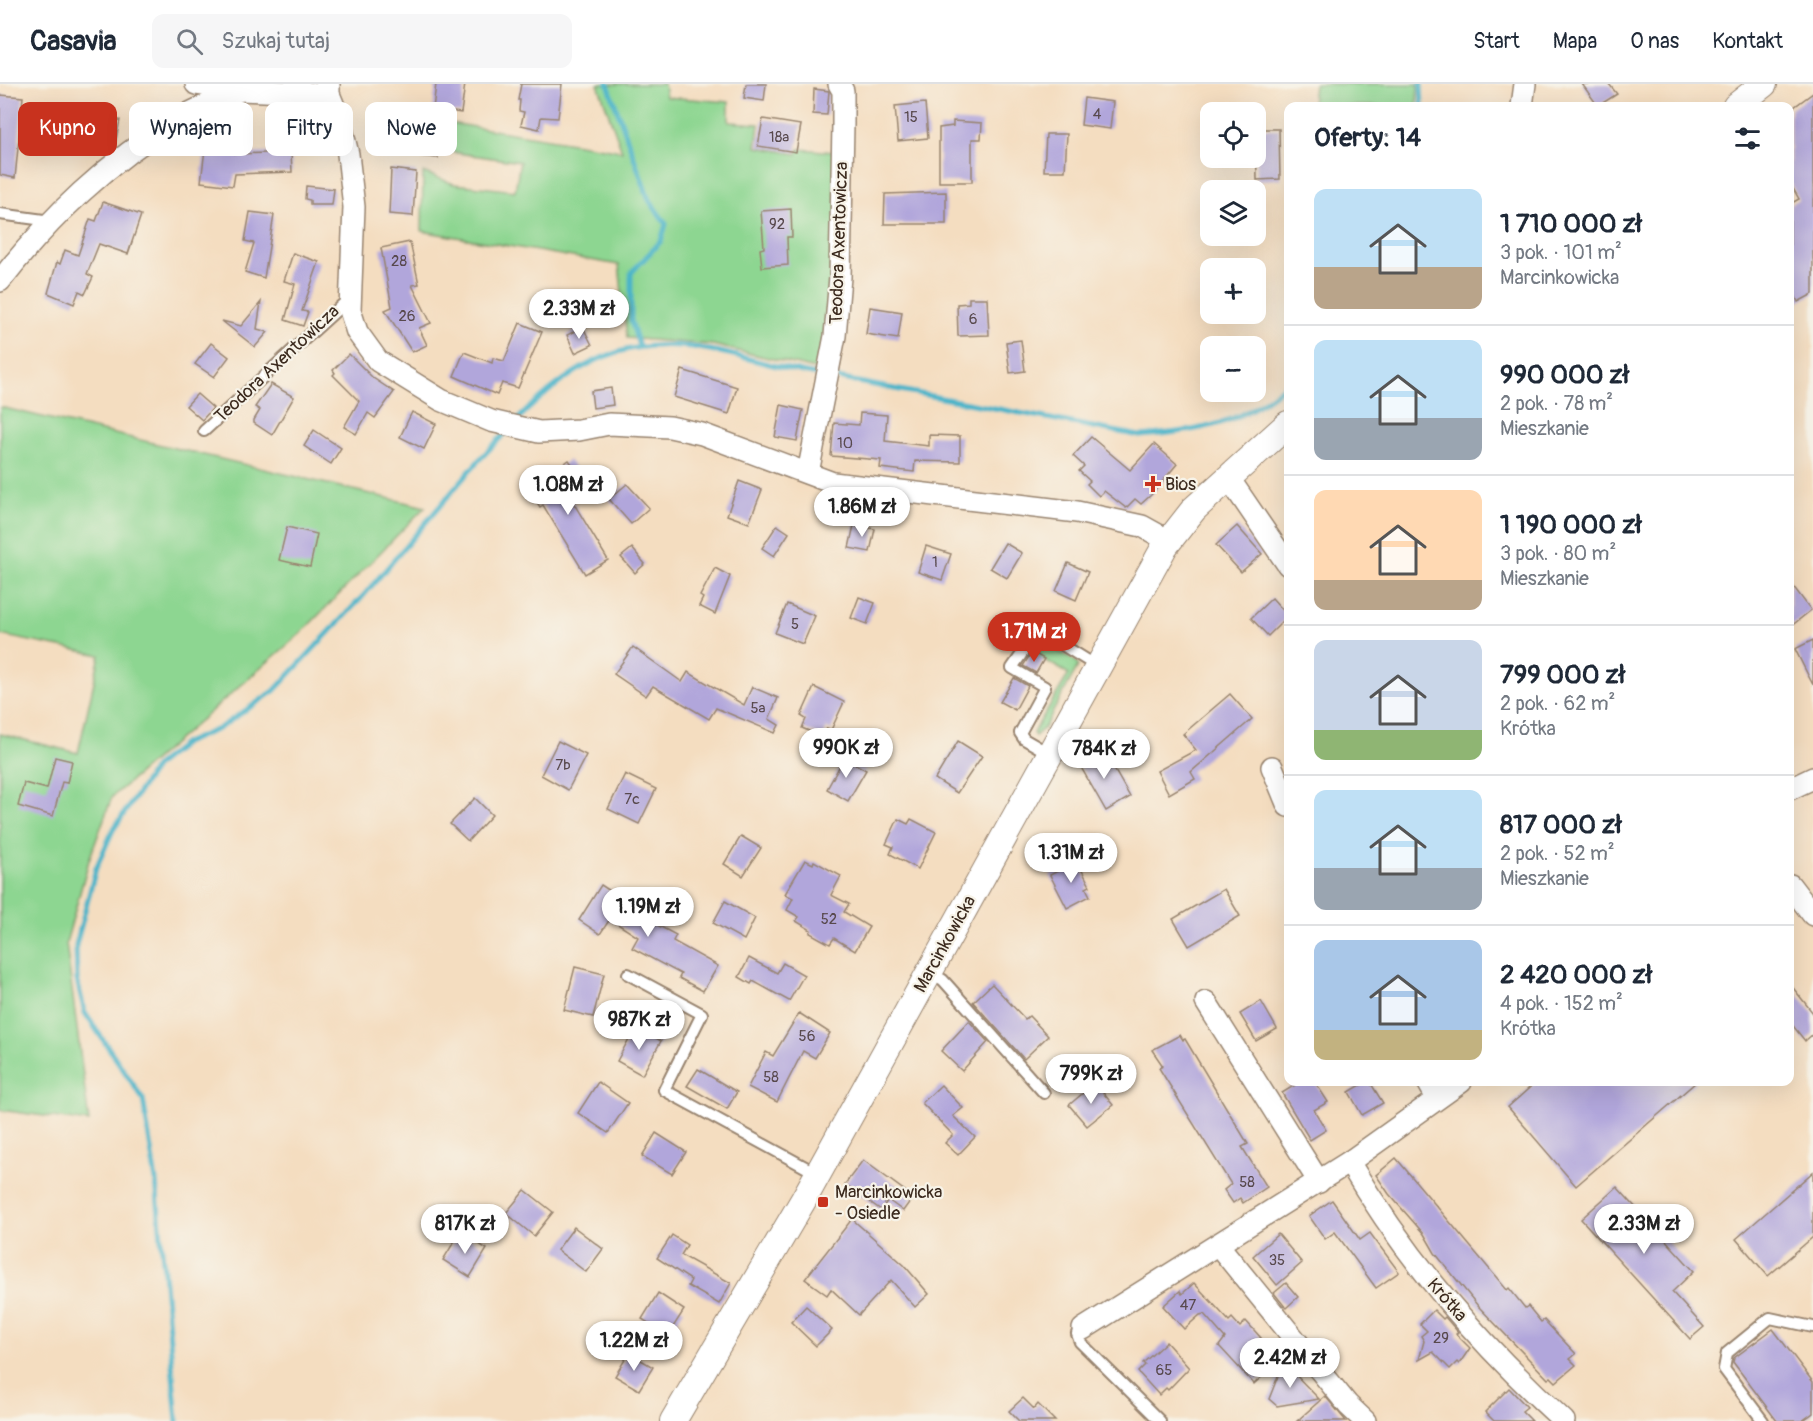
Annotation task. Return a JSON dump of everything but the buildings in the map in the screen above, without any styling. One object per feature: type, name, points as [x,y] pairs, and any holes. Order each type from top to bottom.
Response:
[{"type":"street","points":[[196,84],[240,90],[329,89]]},
{"type":"street","name":"Teodora Axentowicza","points":[[808,473],[835,336],[840,277],[843,92],[839,84]]},
{"type":"street","points":[[1523,102],[1525,84]]},
{"type":"street","points":[[1741,102],[1764,84]]},
{"type":"street","name":"Teodora Axentowicza","points":[[329,89],[348,154],[354,207],[350,310],[357,332],[378,361],[441,400],[497,422],[539,432],[579,430],[609,424],[670,428],[702,434],[833,483],[1070,511],[1142,526],[1169,541]]},
{"type":"street","points":[[0,280],[52,221],[112,165],[178,119],[240,90]]},
{"type":"street","name":"Marcinkowicka","points":[[673,1421],[818,1174],[1169,541],[1194,509],[1284,428]]},
{"type":"street","points":[[1228,477],[1284,559]]},
{"type":"street","points":[[1272,767],[1284,796]]},
{"type":"street","points":[[1794,787],[1813,778]]},
{"type":"street","points":[[1794,890],[1813,915]]},
{"type":"street","points":[[1206,1002],[1319,1182]]},
{"type":"street","points":[[1083,1329],[1219,1246],[1349,1162],[1433,1090]]},
{"type":"street","name":"Krótka","points":[[1349,1162],[1389,1227],[1434,1288],[1516,1377],[1564,1421]]},
{"type":"street","points":[[1219,1246],[1244,1280],[1348,1405],[1365,1421]]},
{"type":"lane","points":[[0,214],[52,221]]},
{"type":"lane","name":"Teodora Axentowicza","points":[[204,431],[351,296]]},
{"type":"lane","points":[[1050,755],[1024,739],[1020,733],[1045,687],[1012,668],[1037,632],[1048,636],[1099,667]]},
{"type":"lane","points":[[930,972],[943,980],[1044,1093]]},
{"type":"lane","points":[[628,974],[702,1014],[664,1090],[818,1174]]},
{"type":"lane","points":[[1763,1421],[1724,1369],[1727,1353],[1770,1318],[1813,1327]]},
{"type":"lane","points":[[1083,1329],[1077,1334],[1080,1342],[1160,1421]]},
{"type":"green space","points":[[598,84],[664,84],[666,97],[729,102],[729,122],[759,124],[756,147],[797,154],[799,149],[835,152],[838,227],[820,370],[713,345],[627,338],[619,265],[422,231],[423,172],[454,184],[515,191],[520,162],[457,153],[457,124],[622,151]]},
{"type":"green space","points":[[1314,84],[1418,84],[1417,102],[1312,102]]},
{"type":"green space","points":[[0,407],[425,507],[300,634],[112,797],[89,860],[66,943],[89,1122],[0,1110],[0,734],[78,753],[100,655],[0,635]]},
{"type":"green space","points":[[1043,642],[1077,662],[1078,666],[1044,728],[1035,736],[1033,733],[1069,674],[1029,651],[1037,643]]},
{"type":"waterway","points":[[608,84],[649,200],[666,224],[661,241],[631,273],[631,321],[639,346]]},
{"type":"waterway","points":[[1421,84],[1422,102]]},
{"type":"waterway","points":[[517,420],[560,382],[582,368],[604,357],[653,346],[680,346],[710,350],[823,376]]},
{"type":"waterway","points":[[832,377],[1140,436],[1202,428],[1219,423],[1253,409],[1284,386]]},
{"type":"waterway","points":[[177,1421],[156,1181],[143,1099],[85,1013],[77,980],[76,945],[96,868],[113,830],[156,766],[185,743],[218,729],[274,691],[364,595],[479,460],[507,431]]},
{"type":"place","name":"Bios","points":[[1153,484]]},
{"type":"place","name":"Marcinkowicka - Osiedle","points":[[823,1202]]}]
